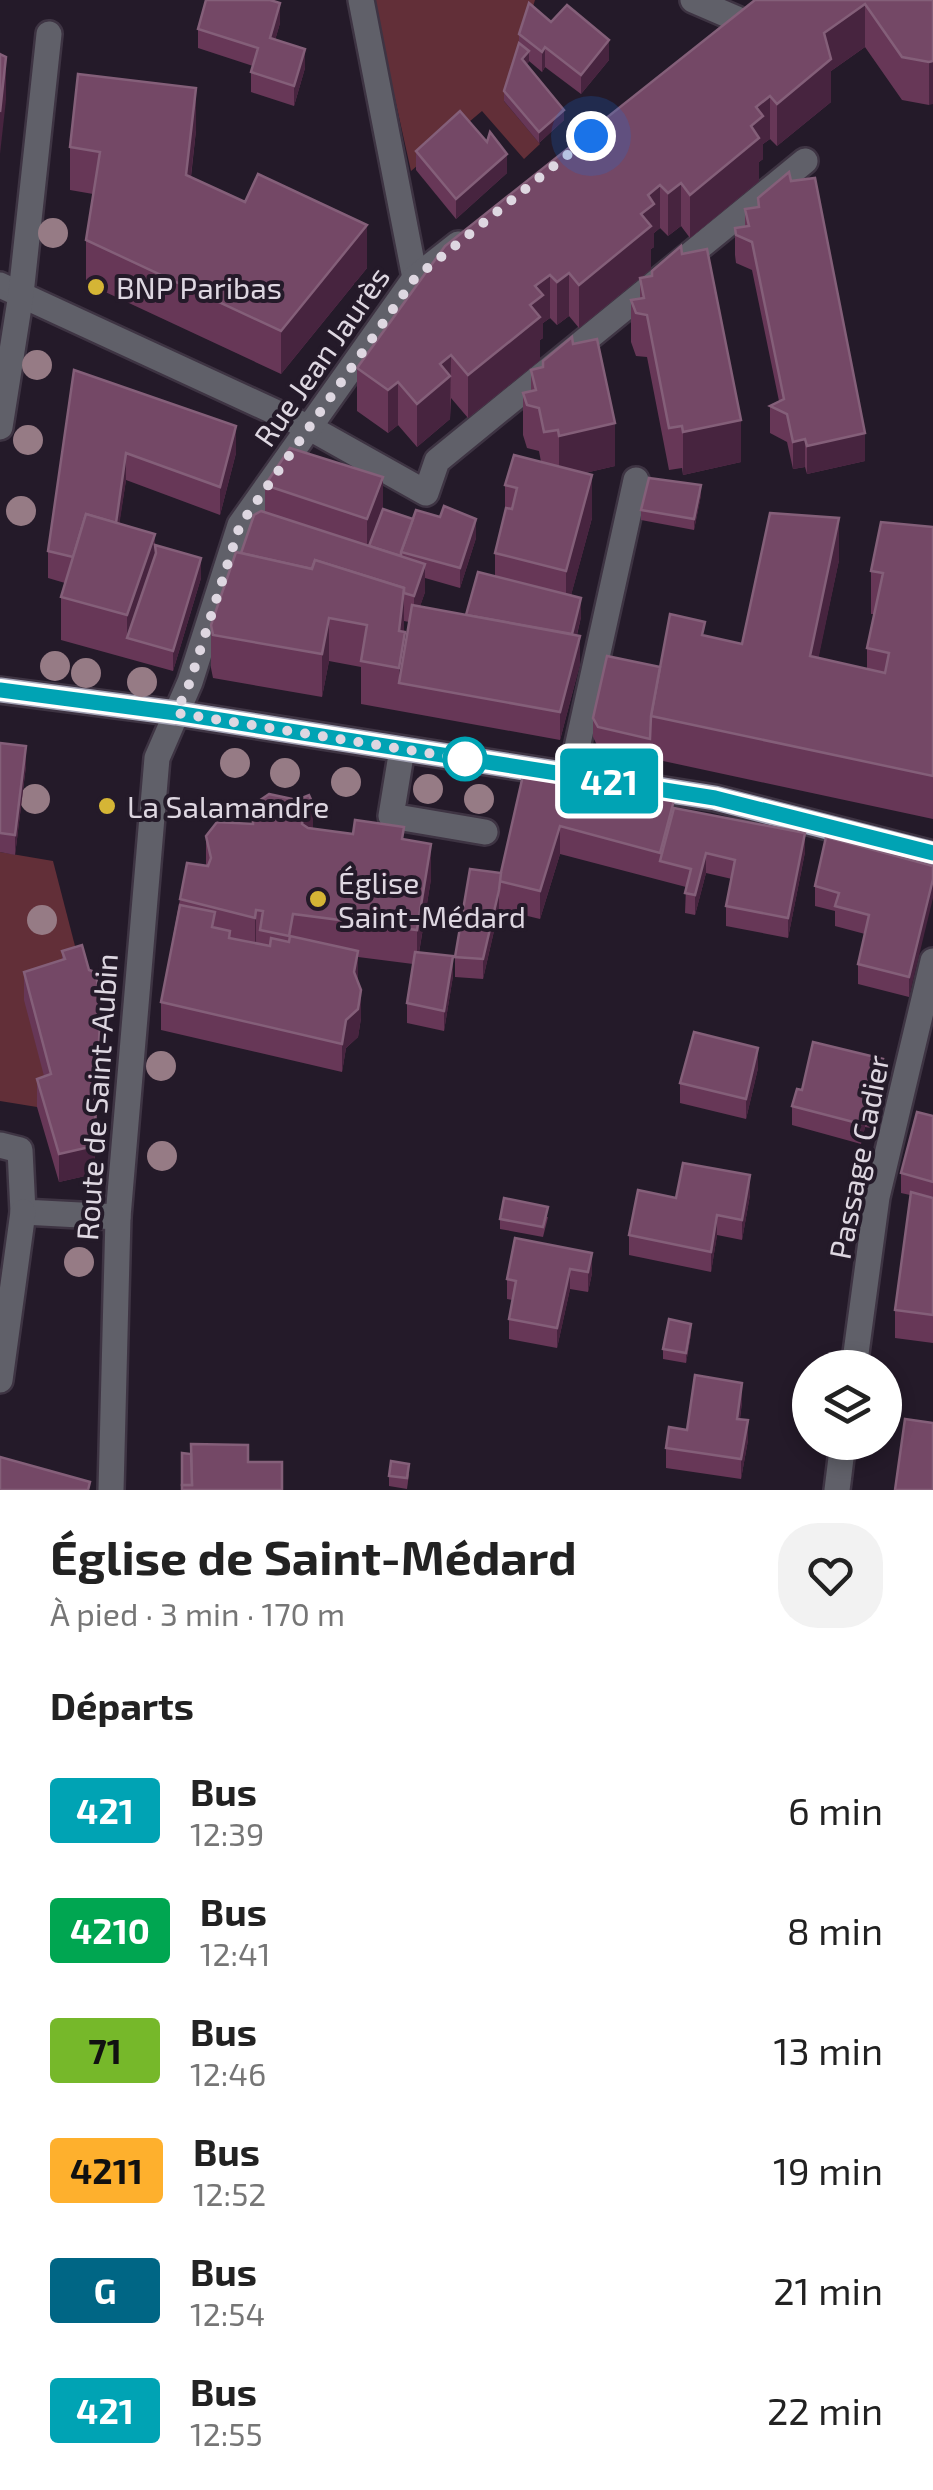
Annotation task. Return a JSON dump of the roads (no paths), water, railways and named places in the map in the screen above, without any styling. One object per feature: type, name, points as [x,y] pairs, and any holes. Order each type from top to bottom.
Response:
[{"type":"main road","points":[[0,690],[176,713],[715,798],[933,854]]},
{"type":"street","points":[[361,0],[415,278]]},
{"type":"street","points":[[694,0],[738,18]]},
{"type":"street","points":[[707,43],[762,0]]},
{"type":"street","points":[[0,427],[10,290],[49,34]]},
{"type":"street","points":[[10,290],[312,429],[426,493],[438,461],[805,161]]},
{"type":"street","name":"Rue Jean Jaurès","points":[[176,713],[190,682],[240,525],[312,429],[415,278],[476,228]]},
{"type":"street","points":[[571,776],[636,480]]},
{"type":"street","name":"Route de Saint-Aubin","points":[[111,1490],[118,1217],[155,776],[176,713]]},
{"type":"street","points":[[402,748],[390,816],[484,832]]},
{"type":"street","name":"Passage Cadier","points":[[856,1350],[877,1197],[933,961]]},
{"type":"street","points":[[0,1146],[20,1150],[23,1212],[0,1380]]},
{"type":"street","points":[[23,1212],[118,1217]]},
{"type":"street","points":[[837,1490],[841,1460]]},
{"type":"place","name":"BNP Paribas","points":[[96,287]]},
{"type":"place","name":"La Salamandre","points":[[107,806]]},
{"type":"place","name":"Église Saint-Médard","points":[[318,899]]}]
